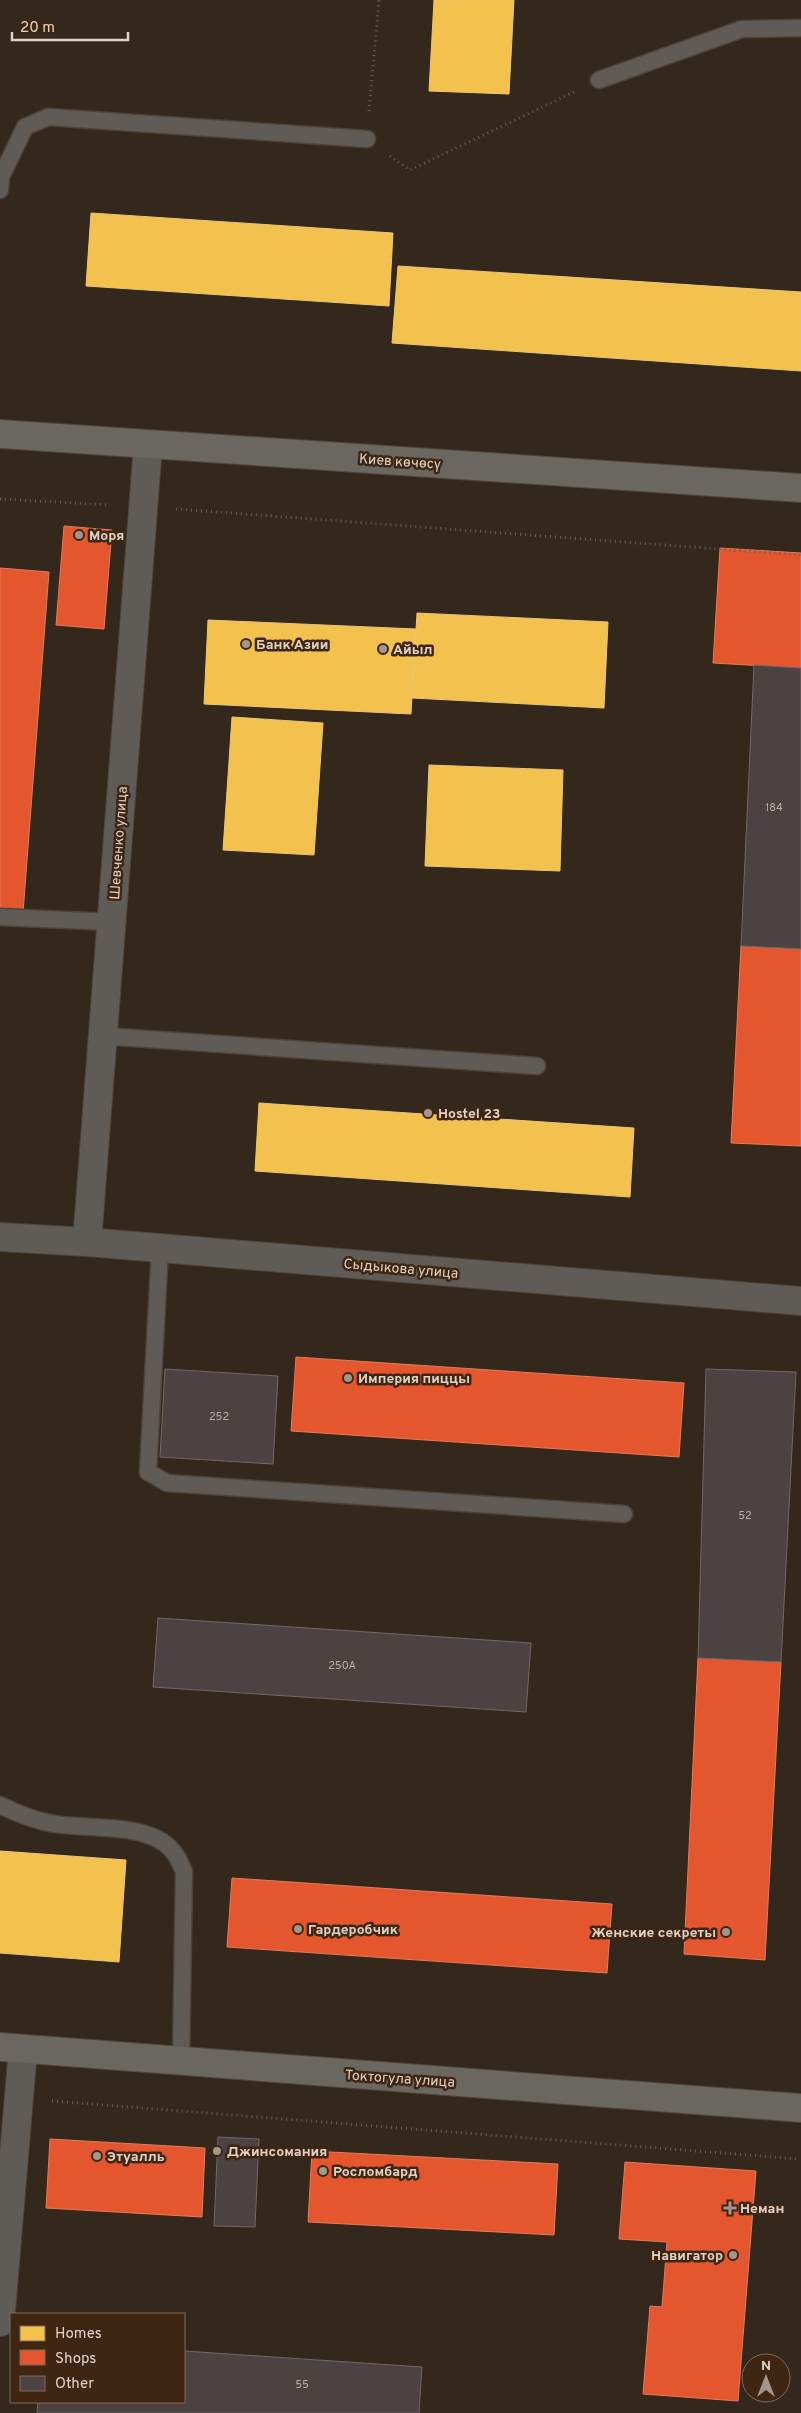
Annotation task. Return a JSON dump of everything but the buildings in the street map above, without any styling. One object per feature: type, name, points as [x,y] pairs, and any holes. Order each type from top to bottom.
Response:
[{"type":"main road","name":"Киев көчөсү","points":[[0,434],[801,488]]},
{"type":"main road","name":"Токтогула улица","points":[[12,2048],[801,2108]]},
{"type":"street","name":"Шевченко улица","points":[[88,1242],[148,445]]},
{"type":"street","name":"Сыдыкова улица","points":[[0,1236],[801,1301]]},
{"type":"street","points":[[0,2322],[19,2099],[12,2048]]},
{"type":"lane","points":[[599,80],[742,29],[801,28]]},
{"type":"lane","points":[[0,190],[1,177],[26,126],[48,118],[367,139]]},
{"type":"lane","points":[[0,917],[112,922]]},
{"type":"lane","points":[[103,1036],[537,1066]]},
{"type":"lane","points":[[160,1248],[148,1472],[167,1482],[624,1514]]},
{"type":"lane","points":[[0,1806],[23,1817],[55,1824],[132,1830],[160,1840],[175,1853],[184,1871],[181,2061]]},
{"type":"path","points":[[379,0],[367,139],[410,170],[599,80]]},
{"type":"path","points":[[0,499],[143,507],[801,555]]},
{"type":"path","points":[[19,2099],[799,2159]]},
{"type":"place","name":"Моря","points":[[79,535]]},
{"type":"place","name":"Банк Азии","points":[[246,644]]},
{"type":"place","name":"Айыл","points":[[383,649]]},
{"type":"place","name":"Hostel 23","points":[[428,1113]]},
{"type":"place","name":"Империя пиццы","points":[[348,1378]]},
{"type":"place","name":"Гардеробчик","points":[[298,1929]]},
{"type":"place","name":"Женские секреты","points":[[726,1932]]},
{"type":"place","name":"Джинсомания","points":[[217,2151]]},
{"type":"place","name":"Этуалль","points":[[97,2156]]},
{"type":"place","name":"Росломбард","points":[[323,2171]]},
{"type":"place","name":"Неман","points":[[730,2208]]},
{"type":"place","name":"Навигатор","points":[[733,2255]]}]
